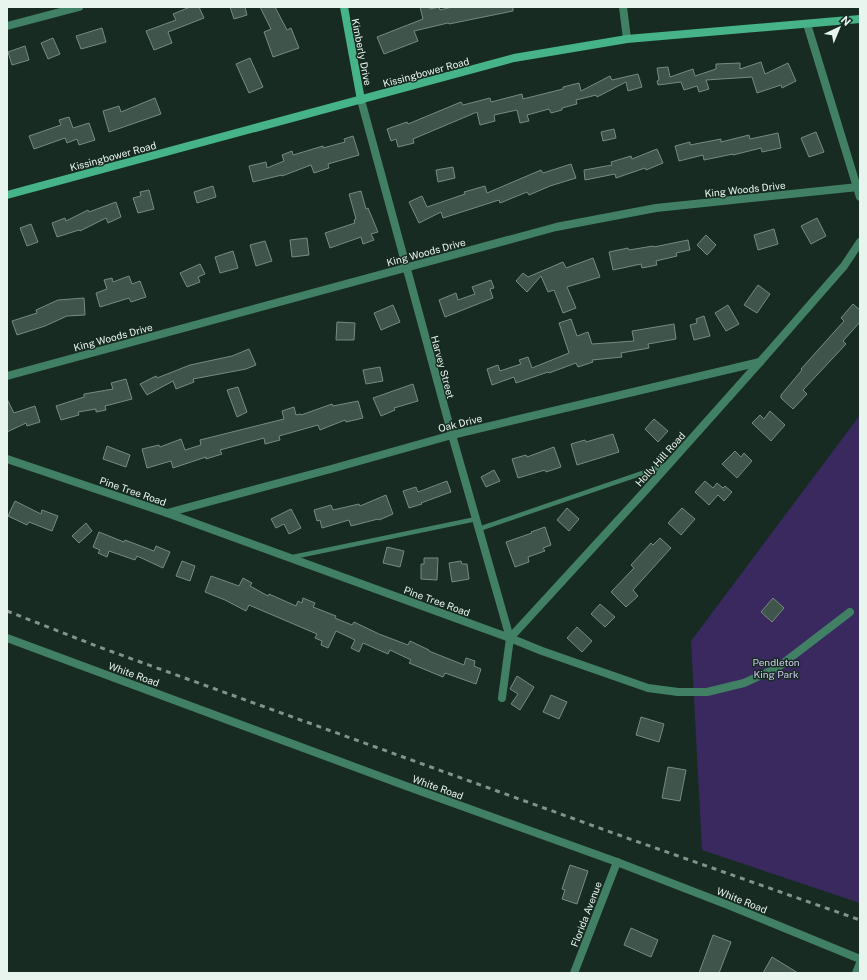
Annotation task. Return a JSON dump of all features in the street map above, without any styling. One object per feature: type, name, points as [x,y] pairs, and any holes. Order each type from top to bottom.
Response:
[{"type":"street","points":[[7,26],[79,7]]},
{"type":"street","name":"Kimberly Drive","points":[[344,7],[361,100]]},
{"type":"street","points":[[623,7],[627,39]]},
{"type":"street","name":"Kissingbower Road","points":[[7,194],[514,58],[627,39],[860,19]]},
{"type":"street","points":[[807,24],[860,198]]},
{"type":"street","name":"Harvey Street","points":[[361,100],[452,435],[510,638]]},
{"type":"street","name":"King Woods Drive","points":[[7,376],[556,227],[656,208],[858,188]]},
{"type":"street","name":"Holly Hill Road","points":[[510,638],[760,362],[844,266],[860,242]]},
{"type":"street","name":"Oak Drive","points":[[167,513],[452,435],[760,362]]},
{"type":"street","name":"Pine Tree Road","points":[[7,459],[167,513],[542,651],[648,688],[678,692],[706,692],[744,683],[777,668],[850,612]]},
{"type":"street","name":"White Road","points":[[7,638],[398,783],[617,862],[728,905],[860,959]]},
{"type":"street","points":[[502,698],[510,638]]},
{"type":"street","name":"Florida Avenue","points":[[574,973],[617,862]]},
{"type":"street","points":[[856,973],[860,962]]},
{"type":"lane","points":[[479,529],[668,464]]},
{"type":"lane","points":[[289,558],[476,519]]},
{"type":"green space","name":"Pendleton King Park","points":[[860,415],[860,903],[702,850],[691,641]]},
{"type":"building","points":[[190,7],[199,7],[204,18],[168,32],[172,43],[154,50],[146,31],[176,20],[173,14]]},
{"type":"building","points":[[230,7],[245,7],[247,15],[234,19]]},
{"type":"building","points":[[260,7],[275,7],[287,30],[291,28],[299,48],[273,57],[264,32],[271,29]]},
{"type":"building","points":[[420,7],[429,7],[430,9],[439,7],[440,10],[452,7],[513,7],[513,11],[414,31],[418,41],[384,54],[377,37],[423,19]]},
{"type":"building","points":[[102,28],[106,42],[81,49],[76,36]]},
{"type":"building","points":[[53,38],[60,54],[48,59],[41,43]]},
{"type":"building","points":[[25,46],[29,60],[12,65],[8,52]]},
{"type":"building","points":[[250,58],[263,87],[249,93],[236,64]]},
{"type":"building","points":[[761,62],[765,74],[788,63],[796,81],[782,88],[781,85],[757,93],[752,77],[706,80],[709,89],[699,92],[697,86],[684,90],[681,82],[658,85],[657,81],[659,80],[657,68],[668,67],[670,77],[693,69],[695,76],[716,69],[716,64],[740,63],[740,69]]},
{"type":"building","points":[[638,74],[642,87],[628,91],[626,82],[597,97],[596,95],[576,100],[577,104],[562,108],[562,110],[551,113],[549,109],[527,115],[529,121],[520,123],[517,110],[494,115],[495,121],[480,125],[477,112],[413,139],[414,143],[398,147],[396,139],[391,141],[387,129],[407,122],[408,124],[461,102],[463,105],[490,98],[491,102],[522,94],[523,99],[563,89],[563,87],[579,83],[581,91],[610,76],[612,80]]},
{"type":"building","points":[[155,98],[161,114],[109,132],[103,111],[119,106],[121,112]]},
{"type":"building","points":[[69,117],[73,128],[89,123],[95,140],[79,145],[77,139],[67,143],[65,138],[34,149],[29,136],[61,125],[59,120]]},
{"type":"building","points":[[614,129],[616,138],[603,141],[601,132]]},
{"type":"building","points":[[816,132],[824,152],[809,157],[801,138]]},
{"type":"building","points":[[778,133],[781,148],[762,152],[761,148],[704,160],[703,155],[679,161],[675,146],[690,142],[690,145],[721,139],[721,142],[749,135],[750,139]]},
{"type":"building","points":[[353,136],[359,155],[328,164],[329,168],[314,173],[311,165],[282,176],[253,182],[249,166],[266,162],[267,168],[284,161],[282,155],[292,151],[293,155],[323,146],[323,148],[345,142],[344,139]]},
{"type":"building","points":[[657,149],[663,163],[646,170],[645,168],[616,178],[615,174],[585,180],[584,170],[612,165],[611,162],[631,156],[632,159]]},
{"type":"building","points":[[571,164],[576,178],[550,186],[529,195],[527,192],[500,203],[499,200],[443,218],[441,212],[419,223],[409,202],[422,196],[427,207],[465,194],[464,192],[485,186],[487,193],[541,170],[543,173]]},
{"type":"building","points":[[453,167],[455,178],[438,182],[436,170]]},
{"type":"building","points":[[213,186],[216,197],[197,203],[194,192]]},
{"type":"building","points":[[149,190],[154,209],[138,213],[133,198],[141,196],[140,192]]},
{"type":"building","points":[[361,191],[366,209],[368,208],[378,232],[371,234],[374,240],[363,244],[361,237],[330,248],[325,233],[355,223],[354,220],[356,219],[349,194]]},
{"type":"building","points":[[116,202],[121,217],[108,223],[106,218],[80,231],[79,230],[57,237],[52,223],[65,218],[66,221],[88,210],[89,212]]},
{"type":"building","points":[[817,218],[826,236],[811,244],[801,226]]},
{"type":"building","points":[[31,224],[38,242],[27,246],[20,228]]},
{"type":"building","points":[[774,229],[778,244],[758,250],[754,235]]},
{"type":"building","points":[[706,235],[716,245],[707,255],[697,245]]},
{"type":"building","points":[[307,238],[309,255],[292,257],[290,240]]},
{"type":"building","points":[[688,240],[690,250],[676,253],[677,256],[656,261],[657,265],[642,268],[641,264],[613,270],[609,252],[628,248],[629,250],[654,247]]},
{"type":"building","points":[[265,241],[272,261],[256,266],[250,245]]},
{"type":"building","points":[[233,251],[238,268],[220,273],[215,257]]},
{"type":"building","points":[[593,258],[600,277],[567,287],[576,308],[563,313],[554,290],[548,292],[541,276],[527,292],[516,281],[523,273],[528,277],[563,262],[566,268]]},
{"type":"building","points":[[200,264],[205,274],[198,277],[200,282],[187,287],[180,273]]},
{"type":"building","points":[[129,276],[132,284],[140,281],[146,297],[131,302],[129,298],[100,307],[96,293],[107,289],[104,280],[112,278],[113,282]]},
{"type":"building","points":[[491,280],[494,288],[490,289],[493,298],[445,317],[439,300],[456,293],[458,300],[475,294],[472,287]]},
{"type":"building","points":[[758,285],[770,294],[757,313],[744,305]]},
{"type":"building","points":[[84,298],[85,315],[67,316],[45,326],[17,335],[12,321],[37,313],[36,310],[58,300]]},
{"type":"building","points":[[853,304],[860,310],[860,322],[843,341],[846,344],[803,390],[807,394],[793,409],[781,398],[781,395],[802,370],[801,369],[844,321],[841,318]]},
{"type":"building","points":[[393,305],[400,322],[381,330],[374,313]]},
{"type":"building","points":[[728,305],[739,324],[726,331],[715,313]]},
{"type":"building","points":[[704,316],[710,336],[694,340],[690,325],[697,323],[696,319]]},
{"type":"building","points":[[571,319],[577,336],[588,332],[592,344],[634,341],[632,331],[674,324],[676,339],[648,344],[649,348],[621,353],[622,357],[592,360],[593,362],[578,367],[576,363],[516,383],[514,377],[492,385],[487,369],[498,365],[500,371],[521,364],[519,360],[528,357],[532,368],[569,353],[559,323]]},
{"type":"building","points":[[337,322],[355,323],[354,340],[336,340]]},
{"type":"building","points":[[249,349],[256,365],[246,369],[193,379],[194,382],[176,389],[173,381],[147,395],[140,384],[156,376],[157,378],[190,365],[232,356]]},
{"type":"building","points":[[380,367],[383,381],[366,384],[363,370]]},
{"type":"building","points":[[126,379],[132,399],[105,406],[106,410],[96,412],[96,409],[78,412],[79,415],[61,420],[56,406],[84,397],[84,394],[113,389],[111,383]]},
{"type":"building","points":[[413,384],[418,401],[394,408],[395,410],[381,416],[373,398]]},
{"type":"building","points":[[238,387],[247,412],[237,417],[227,390]]},
{"type":"building","points":[[7,399],[14,413],[35,406],[40,422],[27,426],[26,423],[7,432]]},
{"type":"building","points":[[358,401],[363,418],[346,422],[345,420],[320,430],[318,425],[279,436],[280,440],[265,444],[264,438],[220,450],[222,454],[206,459],[206,457],[173,468],[171,461],[147,468],[142,449],[159,445],[160,447],[181,439],[185,450],[201,445],[200,440],[284,419],[282,411],[294,407],[296,415],[301,415],[332,404],[333,406]]},
{"type":"building","points":[[770,411],[785,425],[771,441],[752,423],[760,415],[764,419]]},
{"type":"building","points":[[654,419],[668,431],[658,442],[645,429]]},
{"type":"building","points":[[613,434],[619,452],[577,465],[571,444],[585,440],[586,442]]},
{"type":"building","points":[[107,446],[130,455],[126,467],[103,459]]},
{"type":"building","points":[[554,447],[561,467],[518,478],[512,459],[526,455],[527,457]]},
{"type":"building","points":[[735,451],[741,457],[744,453],[752,461],[737,478],[722,464]]},
{"type":"building","points":[[494,470],[500,481],[486,487],[481,477]]},
{"type":"building","points":[[447,481],[451,492],[409,508],[403,491],[416,487],[418,492]]},
{"type":"building","points":[[705,481],[713,488],[717,483],[723,488],[725,486],[732,492],[724,501],[718,495],[709,505],[695,492]]},
{"type":"building","points":[[386,495],[393,514],[379,520],[351,526],[349,520],[322,528],[320,520],[317,521],[314,510],[331,505],[333,510],[359,504],[360,506]]},
{"type":"building","points":[[15,501],[41,514],[42,510],[58,516],[52,531],[29,522],[27,525],[8,516]]},
{"type":"building","points":[[567,508],[579,519],[569,531],[557,520]]},
{"type":"building","points":[[682,508],[695,519],[681,535],[668,523]]},
{"type":"building","points":[[291,509],[301,528],[289,534],[284,524],[276,528],[271,519]]},
{"type":"building","points":[[86,523],[92,531],[79,543],[72,536]]},
{"type":"building","points":[[545,527],[551,545],[543,548],[545,551],[528,557],[529,562],[515,567],[506,542]]},
{"type":"building","points":[[99,532],[124,542],[125,540],[154,551],[156,546],[170,552],[163,568],[137,556],[135,560],[109,551],[107,557],[98,553],[100,550],[93,547]]},
{"type":"building","points":[[660,538],[671,548],[633,590],[638,596],[626,607],[611,592],[634,568],[631,565],[651,543],[653,545]]},
{"type":"building","points":[[387,547],[404,551],[400,567],[383,563]]},
{"type":"building","points":[[424,558],[438,558],[437,580],[421,579],[421,564],[424,564]]},
{"type":"building","points":[[182,561],[195,566],[190,581],[176,576]]},
{"type":"building","points":[[461,561],[462,564],[467,564],[469,579],[452,582],[449,563]]},
{"type":"building","points":[[211,576],[239,586],[243,578],[252,583],[250,586],[268,596],[269,594],[296,606],[298,601],[302,603],[303,598],[315,603],[313,607],[336,616],[335,618],[352,625],[354,622],[379,634],[408,645],[410,641],[429,651],[464,665],[466,658],[475,661],[474,666],[481,669],[476,684],[445,673],[443,677],[409,663],[411,660],[390,650],[388,654],[363,643],[359,652],[351,648],[355,640],[336,631],[328,648],[321,645],[322,641],[315,638],[317,634],[249,605],[246,611],[205,592]]},
{"type":"building","points":[[773,598],[784,608],[772,622],[761,612]]},
{"type":"building","points":[[600,604],[615,617],[605,627],[591,614]]},
{"type":"building","points":[[577,627],[592,641],[582,652],[567,638]]},
{"type":"building","points":[[517,676],[534,687],[520,710],[511,704],[518,694],[510,689]]},
{"type":"building","points":[[551,695],[567,702],[559,719],[543,712]]},
{"type":"building","points":[[641,717],[664,724],[659,742],[636,735]]},
{"type":"building","points":[[668,767],[686,770],[680,801],[662,798]]},
{"type":"building","points":[[570,865],[588,871],[577,904],[562,899],[565,890],[562,889]]},
{"type":"building","points":[[631,928],[658,940],[651,957],[624,945]]},
{"type":"building","points":[[713,935],[731,942],[719,973],[699,973]]},
{"type":"building","points":[[772,957],[798,973],[763,973]]},
{"type":"railway","points":[[7,611],[99,647],[627,838],[860,920]]}]
